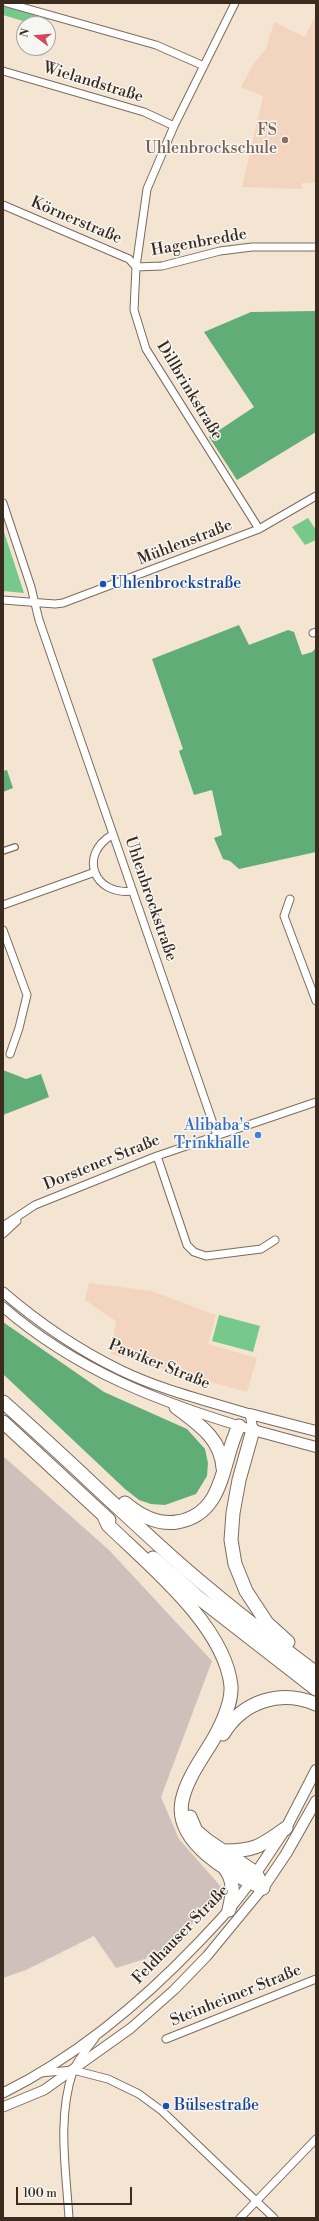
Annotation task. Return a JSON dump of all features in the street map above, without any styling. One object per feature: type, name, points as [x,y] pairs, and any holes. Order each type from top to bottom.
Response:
[{"type":"highway","points":[[3,1402],[62,1454],[174,1559],[260,1630],[316,1672]]},
{"type":"highway","points":[[176,1407],[203,1427],[214,1440],[220,1452],[223,1475]]},
{"type":"highway","points":[[3,1422],[103,1514],[199,1598],[316,1689]]},
{"type":"highway","points":[[62,1454],[87,1468],[132,1510],[150,1519],[170,1523],[185,1520],[201,1512],[213,1500],[223,1475],[232,1439],[239,1426]]},
{"type":"highway","points":[[253,1430],[239,1480],[233,1513],[231,1540],[235,1564],[246,1590],[267,1624],[316,1667]]},
{"type":"highway","points":[[103,1514],[108,1525],[188,1605],[213,1635],[226,1662],[231,1687],[228,1707],[218,1731],[188,1783],[182,1802],[182,1819],[187,1834],[198,1847],[223,1865],[253,1878]]},
{"type":"highway","points":[[262,1888],[224,1851],[196,1831],[190,1817],[189,1797],[199,1773],[229,1724],[253,1704],[268,1698],[294,1697],[316,1704]]},
{"type":"highway","points":[[224,1851],[245,1851],[260,1847],[286,1828]]},
{"type":"highway","points":[[223,1865],[231,1876],[233,1891],[229,1910]]},
{"type":"main road","name":"Pawiker Straße","points":[[250,1414],[316,1431]]},
{"type":"main road","name":"Pawiker Straße","points":[[253,1430],[316,1447]]},
{"type":"main road","name":"Feldhauser Straße","points":[[253,1878],[286,1828],[316,1770]]},
{"type":"main road","name":"Feldhauser Straße","points":[[262,1888],[286,1854],[316,1801]]},
{"type":"street","points":[[8,3],[156,45],[204,66]]},
{"type":"street","name":"Dillbrinkstraße","points":[[236,3],[174,126],[147,189],[136,267],[134,310],[146,349],[259,529]]},
{"type":"street","name":"Dillbrinkstraße","points":[[232,10],[240,3]]},
{"type":"street","name":"Wielandstraße","points":[[3,71],[144,112],[174,126]]},
{"type":"street","name":"Körnerstraße","points":[[3,204],[129,259],[136,267]]},
{"type":"street","name":"Hagenbredde","points":[[136,267],[162,266],[220,251],[252,247],[316,248]]},
{"type":"street","name":"Mühlenstraße","points":[[3,600],[35,604],[63,603],[259,529],[316,496]]},
{"type":"street","name":"Uhlenbrockstraße","points":[[3,503],[39,620],[112,835],[217,1135]]},
{"type":"street","points":[[112,835],[98,846],[93,863],[95,872],[101,882],[110,889],[121,893],[132,891]]},
{"type":"street","points":[[3,851],[15,847]]},
{"type":"street","points":[[3,905],[95,872]]},
{"type":"street","points":[[290,899],[284,916],[313,983],[316,1001]]},
{"type":"street","points":[[3,930],[27,995],[19,1028],[10,1054]]},
{"type":"street","name":"Dorstener Straße","points":[[3,1226],[35,1205],[157,1156],[316,1102]]},
{"type":"street","points":[[157,1156],[187,1245],[194,1252],[206,1256],[228,1254],[261,1249],[275,1240]]},
{"type":"street","name":"Dorstener Straße","points":[[3,1234],[35,1205]]},
{"type":"street","name":"Pawiker Straße","points":[[3,1292],[29,1314],[64,1338],[121,1370],[180,1393],[250,1414]]},
{"type":"street","name":"Pawiker Straße","points":[[3,1307],[40,1336],[75,1360],[117,1381],[176,1407],[253,1430]]},
{"type":"street","points":[[239,1426],[250,1414]]},
{"type":"street","points":[[250,1414],[253,1430]]},
{"type":"street","name":"Feldhauser Straße","points":[[3,2093],[38,2074],[97,2035],[164,1979],[229,1910],[253,1878]]},
{"type":"street","name":"Feldhauser Straße","points":[[3,2107],[44,2090],[131,2028],[174,1990],[207,1956],[262,1888]]},
{"type":"street","name":"Steinheimer Straße","points":[[166,2039],[316,1979]]},
{"type":"street","points":[[69,2218],[64,2114],[73,2070],[97,2035]]},
{"type":"street","points":[[38,2074],[73,2070],[108,2079],[139,2094],[162,2111],[274,2218]]},
{"type":"street","points":[[240,2218],[316,2139]]},
{"type":"shaded area","name":"FS Uhlenbrockschule","points":[[316,15],[316,183],[302,183],[302,189],[242,187],[263,96],[241,87],[255,62],[266,49],[274,22],[305,37]]},
{"type":"shaded area","points":[[89,1283],[151,1291],[216,1315],[208,1344],[257,1358],[247,1392],[111,1354],[116,1321],[85,1300]]},
{"type":"shaded area","points":[[3,1456],[109,1550],[212,1661],[161,1797],[179,1839],[223,1889],[167,1952],[116,1968],[94,1936],[26,1970],[3,1978]]},
{"type":"green space","points":[[3,6],[35,15],[16,16],[16,19],[3,15]]},
{"type":"green space","points":[[316,311],[316,432],[237,480],[209,437],[254,407],[204,332],[251,312]]},
{"type":"green space","points":[[308,518],[316,530],[316,540],[305,545],[292,527]]},
{"type":"green space","points":[[3,529],[24,593],[3,591]]},
{"type":"green space","points":[[239,625],[249,645],[288,630],[294,632],[302,655],[312,652],[316,648],[316,852],[239,869],[230,861],[223,859],[214,838],[222,835],[212,790],[194,795],[179,751],[183,749],[152,659]]},
{"type":"green space","points":[[7,770],[13,788],[3,792],[3,771]]},
{"type":"green space","points":[[3,1070],[26,1079],[41,1074],[49,1097],[3,1115]]},
{"type":"green space","points":[[219,1315],[260,1326],[253,1352],[212,1341]]},
{"type":"green space","points":[[3,1322],[104,1392],[187,1429],[205,1449],[208,1463],[207,1476],[196,1494],[165,1505],[151,1504],[139,1500],[125,1489],[3,1374]]},
{"type":"place","name":"FS Uhlenbrockschule","points":[[285,140]]},
{"type":"place","name":"Uhlenbrockstraße","points":[[103,584]]},
{"type":"place","name":"Alibaba's Trinkhalle","points":[[258,1135]]},
{"type":"place","name":"Bülsestraße","points":[[166,2106]]}]
